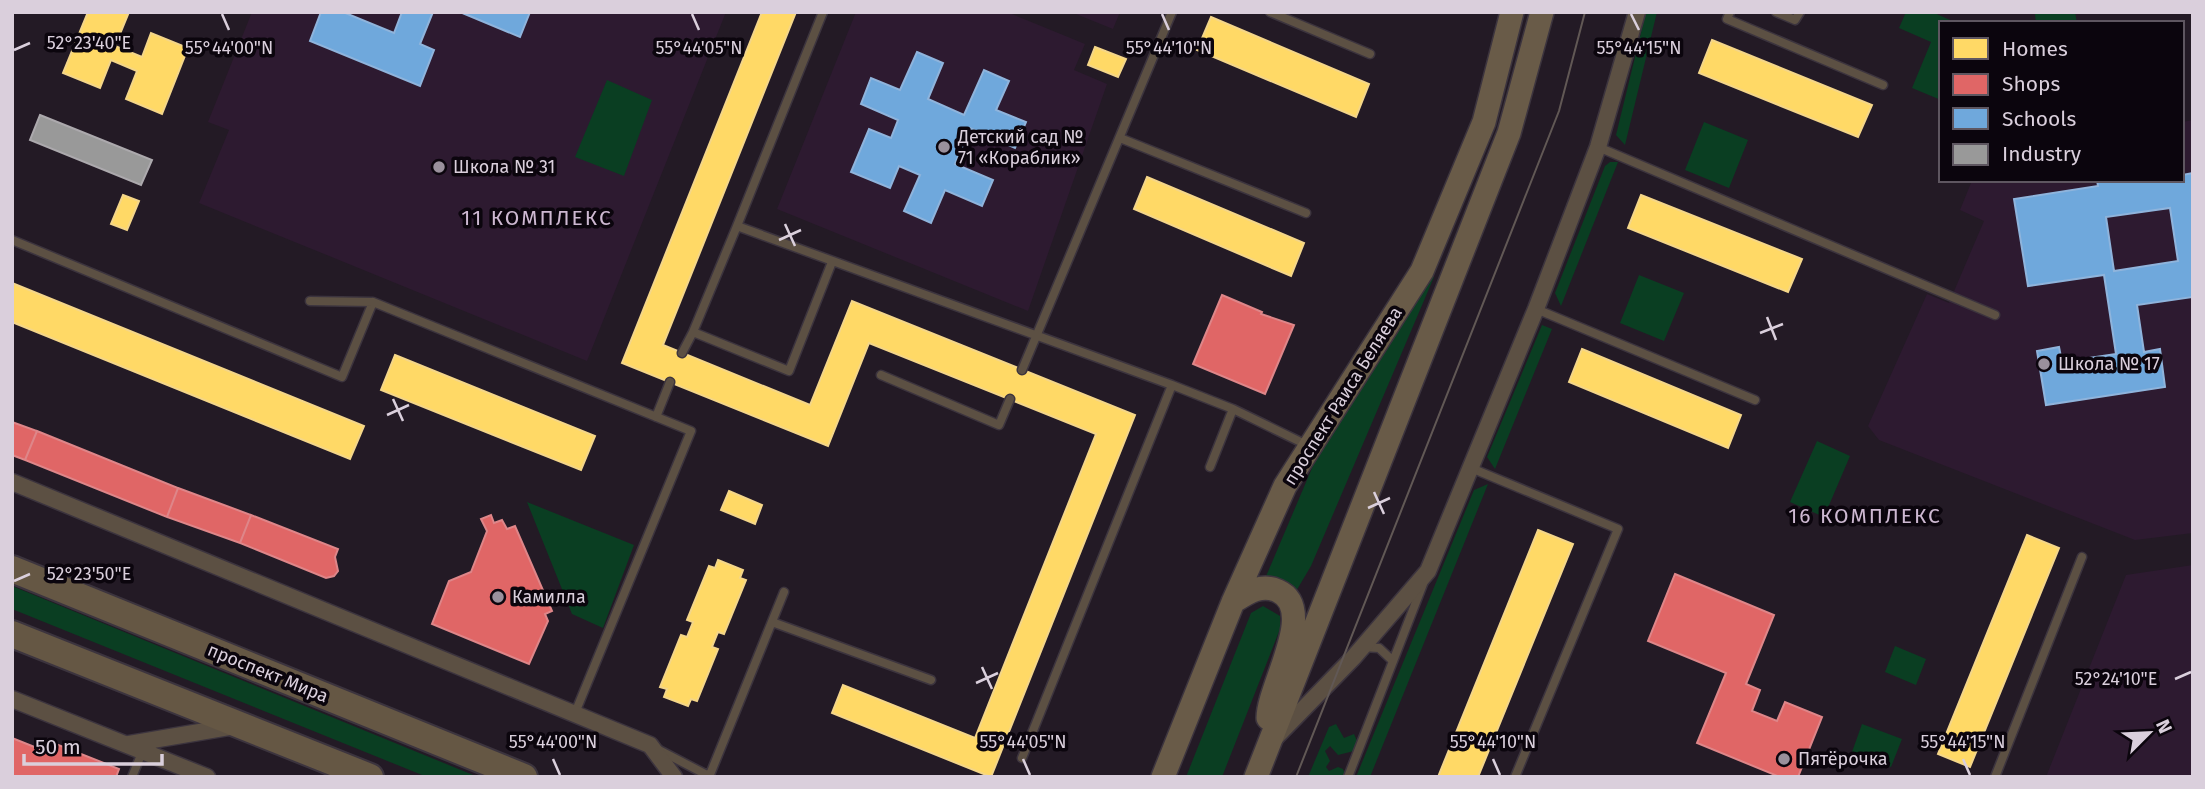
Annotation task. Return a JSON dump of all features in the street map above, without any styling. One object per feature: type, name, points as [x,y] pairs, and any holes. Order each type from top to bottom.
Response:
[{"type":"main road","name":"проспект Мира","points":[[12,569],[524,777]]},
{"type":"main road","points":[[12,634],[370,777]]},
{"type":"street","name":"проспект Раиса Беляева","points":[[1163,777],[1233,602],[1285,486],[1422,271],[1483,122],[1512,12]]},
{"type":"street","points":[[1256,777],[1509,132],[1542,12]]},
{"type":"street","points":[[1268,746],[1363,647],[1429,571],[1536,309],[1598,147],[1637,12]]},
{"type":"street","points":[[12,482],[650,745],[674,777]]},
{"type":"street","points":[[1233,602],[1253,589],[1272,589],[1285,594],[1293,606],[1296,624],[1268,704],[1268,746]]},
{"type":"street","points":[[12,699],[207,777]]},
{"type":"street","points":[[127,744],[241,724]]},
{"type":"lane","points":[[682,353],[737,226],[823,12]]},
{"type":"lane","points":[[1022,370],[1172,12]]},
{"type":"lane","points":[[1270,12],[1370,54]]},
{"type":"lane","points":[[1730,12],[1727,19],[1883,85]]},
{"type":"lane","points":[[1776,12],[1795,20],[1800,12]]},
{"type":"lane","points":[[1119,138],[1306,213]]},
{"type":"lane","points":[[1598,147],[1995,315]]},
{"type":"lane","points":[[737,226],[1172,385],[1233,409],[1309,446]]},
{"type":"lane","points":[[12,240],[342,377],[373,302]]},
{"type":"lane","points":[[693,332],[789,371],[832,262]]},
{"type":"lane","points":[[310,301],[373,302],[691,430],[575,713]]},
{"type":"lane","points":[[1536,309],[1755,400]]},
{"type":"lane","points":[[881,376],[999,425],[1010,399]]},
{"type":"lane","points":[[656,416],[670,382]]},
{"type":"lane","points":[[1022,758],[1172,385]]},
{"type":"lane","points":[[1210,467],[1233,409]]},
{"type":"lane","points":[[1471,468],[1618,528],[1515,777]]},
{"type":"lane","points":[[1995,777],[2082,557]]},
{"type":"lane","points":[[1348,777],[1429,571]]},
{"type":"lane","points":[[650,745],[709,777],[784,592]]},
{"type":"lane","points":[[772,622],[931,680]]},
{"type":"lane","points":[[1363,647],[1379,648],[1393,661]]},
{"type":"lane","points":[[132,777],[143,750]]},
{"type":"shaded area","name":"Школа № 31","points":[[252,12],[726,12],[587,361],[199,203],[229,130],[208,122]]},
{"type":"shaded area","name":"Детский сад № 71 «Кораблик»","points":[[856,12],[1007,12],[1085,44],[1074,70],[1107,84],[1028,311],[777,209]]},
{"type":"shaded area","points":[[1071,12],[1120,12],[1113,29]]},
{"type":"shaded area","name":"Школа № 17","points":[[2193,120],[2193,533],[2135,540],[1879,440],[1868,426],[1927,294],[1949,303],[1984,221],[1960,210],[1971,183],[2184,182],[2184,122]]},
{"type":"shaded area","points":[[2193,565],[2193,777],[2046,777],[2126,575]]},
{"type":"green space","points":[[1646,12],[1657,12],[1625,145],[1616,135]]},
{"type":"green space","points":[[1906,12],[1932,12],[1952,21],[1939,21],[1939,99],[1912,88],[1931,42],[1899,28]]},
{"type":"green space","points":[[2075,12],[2077,21],[2036,21],[2035,14]]},
{"type":"green space","points":[[607,80],[652,100],[624,176],[575,157]]},
{"type":"green space","points":[[1704,122],[1748,140],[1729,188],[1685,170]]},
{"type":"green space","points":[[1610,162],[1618,162],[1561,306],[1555,293],[1605,166]]},
{"type":"green space","points":[[1430,274],[1434,277],[1311,566],[1295,593],[1264,581],[1318,454]]},
{"type":"green space","points":[[1639,275],[1684,293],[1664,341],[1620,323]]},
{"type":"green space","points":[[1542,325],[1552,329],[1495,469],[1487,457]]},
{"type":"green space","points":[[1817,441],[1850,456],[1824,517],[1790,502]]},
{"type":"green space","points":[[1488,484],[1370,777],[1356,777],[1474,490]]},
{"type":"green space","points":[[527,502],[634,545],[603,628],[572,614]]},
{"type":"green space","points":[[12,586],[478,777],[427,777],[12,609]]},
{"type":"green space","points":[[1263,606],[1280,616],[1280,629],[1222,777],[1186,777],[1251,613]]},
{"type":"green space","points":[[1895,646],[1926,659],[1916,685],[1885,672]]},
{"type":"green space","points":[[1336,724],[1344,738],[1354,734],[1357,741],[1354,751],[1338,755],[1330,746],[1325,751],[1330,761],[1326,767],[1329,771],[1338,767],[1343,769],[1345,775],[1308,777],[1329,727]]},
{"type":"green space","points":[[1862,724],[1902,739],[1891,767],[1852,752]]},
{"type":"building: Homes","points":[[88,12],[129,12],[115,46],[142,57],[151,33],[188,48],[162,114],[126,99],[137,71],[111,60],[100,88],[63,73]]},
{"type":"building: Homes","points":[[762,12],[796,12],[663,345],[810,405],[852,301],[1135,415],[991,777],[832,713],[843,685],[975,738],[1096,434],[869,343],[828,446],[622,363]]},
{"type":"building: Homes","points":[[1211,17],[1369,84],[1356,117],[1197,50]]},
{"type":"building: Homes","points":[[1712,40],[1872,105],[1858,137],[1699,73]]},
{"type":"building: Homes","points":[[1095,47],[1126,59],[1118,77],[1088,65]]},
{"type":"building: Homes","points":[[1147,177],[1304,243],[1291,276],[1134,209]]},
{"type":"building: Homes","points":[[123,195],[139,201],[127,230],[111,224]]},
{"type":"building: Homes","points":[[1641,195],[1802,259],[1788,292],[1628,228]]},
{"type":"building: Homes","points":[[12,283],[364,426],[350,459],[12,322]]},
{"type":"building: Homes","points":[[1582,349],[1741,415],[1728,448],[1569,382]]},
{"type":"building: Homes","points":[[395,355],[595,436],[581,470],[381,390]]},
{"type":"building: Homes","points":[[729,491],[762,505],[755,524],[721,510]]},
{"type":"building: Homes","points":[[1538,530],[1573,544],[1478,777],[1438,777]]},
{"type":"building: Homes","points":[[2027,535],[2059,548],[1970,767],[1938,754]]},
{"type":"building: Homes","points":[[718,560],[743,570],[740,578],[746,580],[724,634],[718,632],[712,647],[718,649],[697,701],[691,699],[688,706],[664,697],[667,689],[660,687],[681,635],[687,637],[693,622],[687,620],[709,566],[715,568]]},
{"type":"building: Shops","points":[[1222,295],[1262,312],[1261,314],[1294,325],[1265,394],[1193,364]]},
{"type":"building: Shops","points":[[12,422],[37,431],[25,460],[12,455]]},
{"type":"building: Shops","points":[[37,431],[178,488],[167,517],[25,460]]},
{"type":"building: Shops","points":[[178,488],[251,515],[240,543],[167,517]]},
{"type":"building: Shops","points":[[251,515],[338,549],[335,557],[338,571],[334,576],[326,578],[240,543]]},
{"type":"building: Shops","points":[[491,515],[494,523],[502,520],[507,529],[515,526],[552,611],[545,614],[548,621],[529,664],[432,624],[449,581],[471,572],[487,531],[481,519]]},
{"type":"building: Shops","points":[[1675,574],[1774,615],[1746,684],[1760,690],[1752,711],[1777,721],[1785,702],[1822,717],[1798,777],[1780,777],[1697,743],[1726,673],[1648,641]]},
{"type":"building: Shops","points":[[12,738],[52,754],[56,744],[119,769],[116,777],[12,777]]},
{"type":"building: Schools","points":[[321,12],[343,12],[394,33],[402,12],[433,12],[420,44],[434,50],[420,86],[310,41]]},
{"type":"building: Schools","points":[[460,12],[530,12],[520,37]]},
{"type":"building: Schools","points":[[917,52],[943,63],[928,99],[964,115],[984,70],[1009,81],[996,110],[1026,122],[1015,148],[970,128],[955,164],[993,180],[982,206],[945,190],[931,223],[904,211],[920,175],[899,166],[890,188],[851,172],[869,129],[891,138],[898,120],[861,104],[871,78],[900,90]]},
{"type":"building: Schools","points":[[2193,173],[2193,297],[2137,305],[2144,352],[2160,349],[2165,387],[2046,405],[2037,351],[2059,347],[2062,362],[2116,354],[2104,275],[2028,286],[2014,199],[2098,186],[2097,182],[2184,182],[2184,175]],"holes":[[[2170,208],[2178,261],[2114,271],[2106,217]]]},
{"type":"building: Industry","points":[[40,115],[152,160],[141,185],[30,140]]},
{"type":"tram line","points":[[1296,777],[1559,111],[1585,12]]},
{"type":"place","name":"Детский сад № 71 «Кораблик»","points":[[944,147]]},
{"type":"place","name":"Школа № 31","points":[[439,167]]},
{"type":"place","name":"Школа № 17","points":[[2044,364]]},
{"type":"place","name":"Камилла","points":[[498,597]]},
{"type":"place","name":"Пятёрочка","points":[[1784,759]]},
{"type":"district","name":"11 КОМПЛЕКС","points":[[537,218]]},
{"type":"district","name":"16 КОМПЛЕКС","points":[[1865,516]]}]
